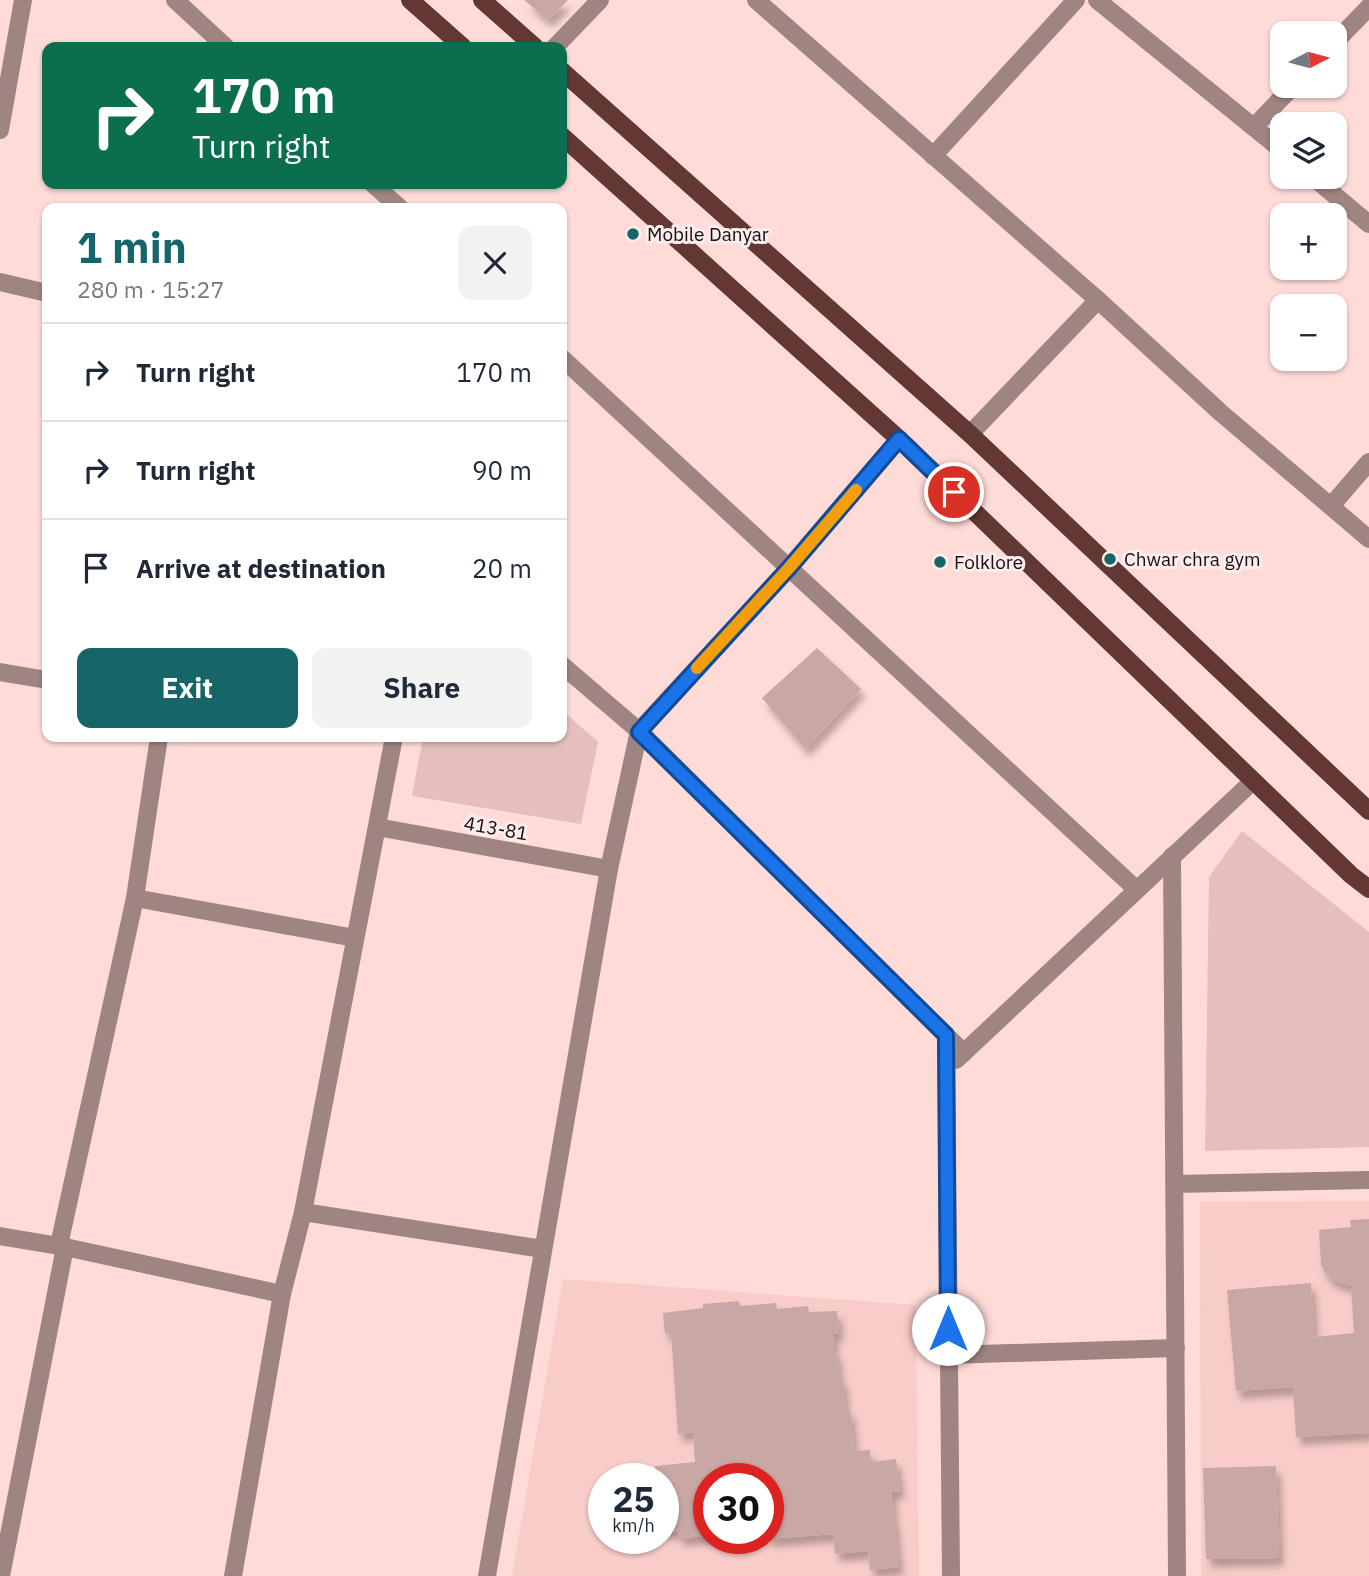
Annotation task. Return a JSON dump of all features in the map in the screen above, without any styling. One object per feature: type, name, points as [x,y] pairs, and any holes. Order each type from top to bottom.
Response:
[{"type":"main road","points":[[410,0],[457,42]]},
{"type":"main road","points":[[482,0],[529,42]]},
{"type":"main road","points":[[567,75],[970,434],[1369,811]]},
{"type":"main road","points":[[567,140],[899,439],[1252,782],[1369,889]]},
{"type":"street","points":[[0,130],[23,0]]},
{"type":"street","points":[[175,0],[221,42]]},
{"type":"street","points":[[560,42],[600,0]]},
{"type":"street","points":[[933,156],[1076,0]]},
{"type":"street","points":[[1097,0],[1270,140]]},
{"type":"street","points":[[761,2],[1098,300],[1220,412],[1369,540]]},
{"type":"street","points":[[1348,29],[1369,7]]},
{"type":"street","points":[[1254,127],[1282,98]]},
{"type":"street","points":[[379,189],[394,203]]},
{"type":"street","points":[[1327,189],[1369,224]]},
{"type":"street","points":[[0,282],[42,292]]},
{"type":"street","points":[[970,434],[1098,300]]},
{"type":"street","points":[[567,363],[1136,890]]},
{"type":"street","points":[[487,1576],[609,870],[639,732],[789,568],[899,439]]},
{"type":"street","points":[[1331,506],[1369,462]]},
{"type":"street","points":[[567,669],[639,732],[964,1053]]},
{"type":"street","points":[[0,672],[42,679]]},
{"type":"street","points":[[1,1576],[62,1246],[135,898],[158,742]]},
{"type":"street","points":[[233,1576],[282,1294],[303,1212],[393,742]]},
{"type":"street","points":[[946,1070],[1252,782]]},
{"type":"street","name":"413-81","points":[[377,827],[609,870]]},
{"type":"street","points":[[1172,856],[1177,1576]]},
{"type":"street","points":[[135,898],[355,938]]},
{"type":"street","points":[[946,1035],[951,1576]]},
{"type":"street","points":[[1175,1184],[1369,1180]]},
{"type":"street","points":[[303,1212],[543,1249]]},
{"type":"street","points":[[0,1236],[62,1246],[282,1294]]},
{"type":"street","points":[[948,1355],[1176,1348]]},
{"type":"shaded area","points":[[567,714],[598,742],[581,824],[412,796],[422,742],[567,742]]},
{"type":"shaded area","points":[[1242,831],[1369,932],[1369,1147],[1205,1151],[1209,877]]},
{"type":"shaded area","points":[[1369,1201],[1369,1576],[1201,1576],[1200,1202]]},
{"type":"shaded area","points":[[563,1279],[916,1305],[919,1576],[512,1576]]},
{"type":"building","points":[[524,0],[568,0],[548,20]]},
{"type":"building","points":[[817,648],[861,689],[805,749],[762,698]]},
{"type":"building","points":[[1369,1219],[1369,1433],[1296,1437],[1293,1387],[1236,1391],[1227,1290],[1311,1283],[1314,1337],[1354,1333],[1351,1286],[1332,1280],[1324,1271],[1321,1265],[1319,1230],[1351,1227],[1350,1220]]},
{"type":"building","points":[[739,1301],[740,1306],[776,1303],[777,1309],[808,1306],[809,1312],[837,1311],[839,1333],[833,1334],[834,1353],[837,1352],[839,1379],[843,1379],[845,1411],[850,1410],[854,1451],[870,1450],[871,1462],[896,1459],[900,1491],[891,1492],[899,1567],[870,1570],[868,1551],[835,1554],[833,1534],[784,1538],[784,1463],[693,1463],[693,1537],[679,1538],[679,1464],[695,1462],[693,1432],[678,1434],[671,1333],[665,1334],[663,1313],[703,1308],[703,1304]]},
{"type":"building","points":[[1276,1466],[1279,1558],[1206,1559],[1203,1468]]},
{"type":"slow traffic","points":[[697,668],[856,490]]},
{"type":"place","name":"Mobile Danyar","points":[[633,234]]},
{"type":"place","name":"Chwar chra gym","points":[[1110,559]]},
{"type":"place","name":"Folklore","points":[[940,562]]},
{"type":"route","points":[[948,1329],[946,1035],[639,732],[789,568],[899,439],[954,492]]}]
